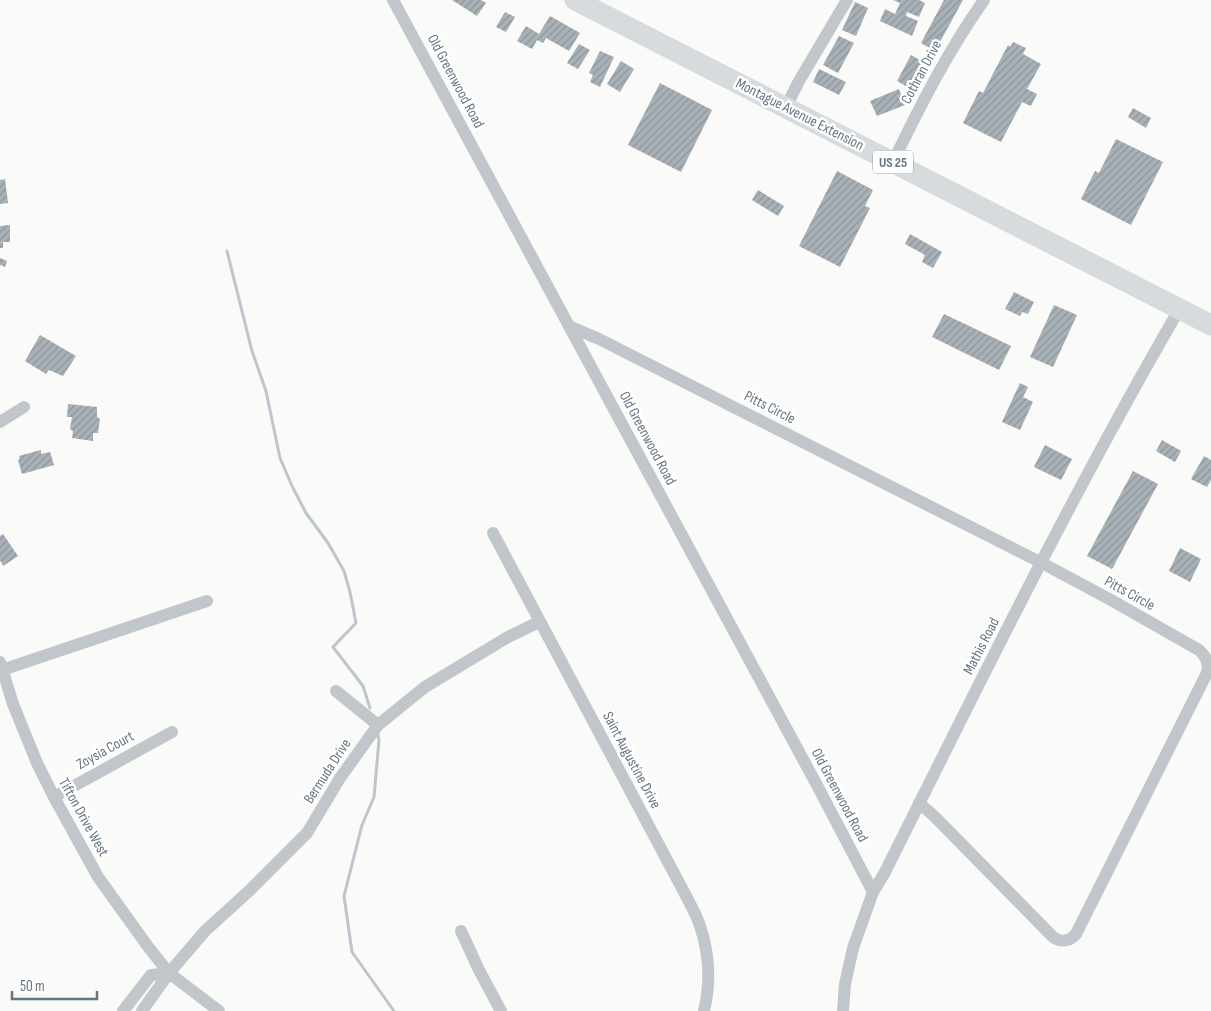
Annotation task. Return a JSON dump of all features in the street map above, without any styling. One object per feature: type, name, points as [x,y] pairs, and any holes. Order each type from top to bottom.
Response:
[{"type":"highway","name":"Montague Avenue Extension","points":[[575,0],[1211,325]]},
{"type":"street","name":"Old Greenwood Road","points":[[393,0],[873,892]]},
{"type":"street","points":[[786,107],[798,82],[847,0]]},
{"type":"street","name":"Cothran Drive","points":[[893,162],[937,74],[984,0]]},
{"type":"street","name":"Mathis Road","points":[[843,1011],[845,984],[853,948],[873,892],[884,874],[1108,437],[1180,308]]},
{"type":"street","name":"Pitts Circle","points":[[569,326],[608,343],[1042,563],[1199,650],[1207,660],[1206,675],[1074,937],[1066,941],[1060,941],[1053,937],[933,815],[919,804]]},
{"type":"street","points":[[0,422],[24,407]]},
{"type":"street","name":"Saint Augustine Drive","points":[[493,533],[699,923],[707,955],[709,976],[704,1011]]},
{"type":"street","points":[[1,666],[207,601]]},
{"type":"street","name":"Bermuda Drive","points":[[142,1011],[169,972],[205,930],[249,891],[306,833],[340,778],[378,725],[425,687],[508,637],[539,622]]},
{"type":"street","name":"Tifton Drive West","points":[[1,666],[13,704],[37,763],[98,877],[149,948],[169,972],[219,1011]]},
{"type":"street","points":[[336,691],[378,725]]},
{"type":"street","name":"Zoysia Court","points":[[54,797],[172,732]]},
{"type":"street","points":[[461,931],[501,1011]]},
{"type":"street","name":"Bermuda Drive","points":[[124,1011],[151,975],[169,972]]},
{"type":"building","points":[[452,0],[481,0],[486,3],[477,16]]},
{"type":"building","points":[[893,0],[919,0],[925,3],[919,17],[907,12],[906,16],[918,21],[912,36],[880,21],[885,9],[895,14],[900,3]]},
{"type":"building","points":[[944,0],[963,0],[935,51],[921,43]]},
{"type":"building","points":[[855,2],[868,8],[856,36],[842,30]]},
{"type":"building","points":[[505,12],[515,17],[506,32],[496,27]]},
{"type":"building","points":[[550,16],[580,33],[569,51],[546,38],[543,43],[537,40],[532,49],[517,41],[526,26],[539,34]]},
{"type":"building","points":[[839,36],[854,43],[838,73],[823,65]]},
{"type":"building","points":[[1013,42],[1026,48],[1023,54],[1041,64],[1027,89],[1037,94],[1031,106],[1022,102],[1001,142],[963,123],[979,91],[983,93],[1008,45],[1010,47]]},
{"type":"building","points":[[579,44],[590,50],[578,69],[567,63]]},
{"type":"building","points":[[600,51],[614,57],[600,87],[590,82],[593,75],[589,73]]},
{"type":"building","points":[[911,55],[925,63],[911,89],[897,81]]},
{"type":"building","points":[[621,61],[634,69],[620,92],[607,84]]},
{"type":"building","points":[[819,69],[846,82],[839,95],[813,82]]},
{"type":"building","points":[[660,83],[712,110],[681,172],[628,145]]},
{"type":"building","points":[[899,89],[905,105],[877,116],[870,101]]},
{"type":"building","points":[[1133,108],[1151,118],[1146,128],[1128,117]]},
{"type":"building","points":[[1116,139],[1163,162],[1131,225],[1081,199],[1095,171],[1099,173]]},
{"type":"building","points":[[837,171],[873,190],[865,206],[870,208],[840,267],[799,246]]},
{"type":"building","points":[[5,179],[8,203],[0,204],[0,180]]},
{"type":"building","points":[[758,190],[784,206],[778,216],[752,200]]},
{"type":"building","points":[[10,225],[10,242],[3,242],[3,248],[0,248],[0,226]]},
{"type":"building","points":[[910,234],[942,252],[933,268],[922,262],[925,255],[905,244]]},
{"type":"building","points":[[0,258],[7,261],[5,267],[0,265]]},
{"type":"building","points":[[1014,292],[1034,302],[1028,314],[1022,312],[1020,316],[1005,309]]},
{"type":"building","points":[[1054,305],[1077,315],[1053,367],[1030,357]]},
{"type":"building","points":[[944,314],[1011,346],[999,370],[932,337]]},
{"type":"building","points":[[40,335],[76,356],[63,376],[49,370],[46,374],[25,361]]},
{"type":"building","points":[[1020,383],[1028,387],[1023,397],[1033,402],[1020,430],[1002,422]]},
{"type":"building","points":[[68,404],[97,407],[97,417],[100,419],[98,433],[93,433],[93,441],[72,438],[73,431],[70,429],[72,417],[67,417]]},
{"type":"building","points":[[1162,440],[1181,451],[1175,462],[1156,451]]},
{"type":"building","points":[[1045,445],[1072,459],[1061,480],[1034,467]]},
{"type":"building","points":[[41,450],[41,454],[50,452],[54,465],[22,474],[18,460],[20,459],[19,456]]},
{"type":"building","points":[[1204,456],[1211,460],[1211,480],[1207,487],[1191,479]]},
{"type":"building","points":[[1133,471],[1158,484],[1112,569],[1087,556]]},
{"type":"building","points":[[3,534],[18,556],[3,566],[0,562],[0,536]]},
{"type":"building","points":[[1180,548],[1201,559],[1190,582],[1169,571]]},
{"type":"waterway","points":[[227,251],[252,351],[266,391],[280,458],[306,513],[328,543],[344,571],[350,592],[356,623],[333,647],[363,686],[370,708]]},
{"type":"waterway","points":[[378,735],[374,797],[362,825],[344,896],[352,952],[394,1011]]}]
